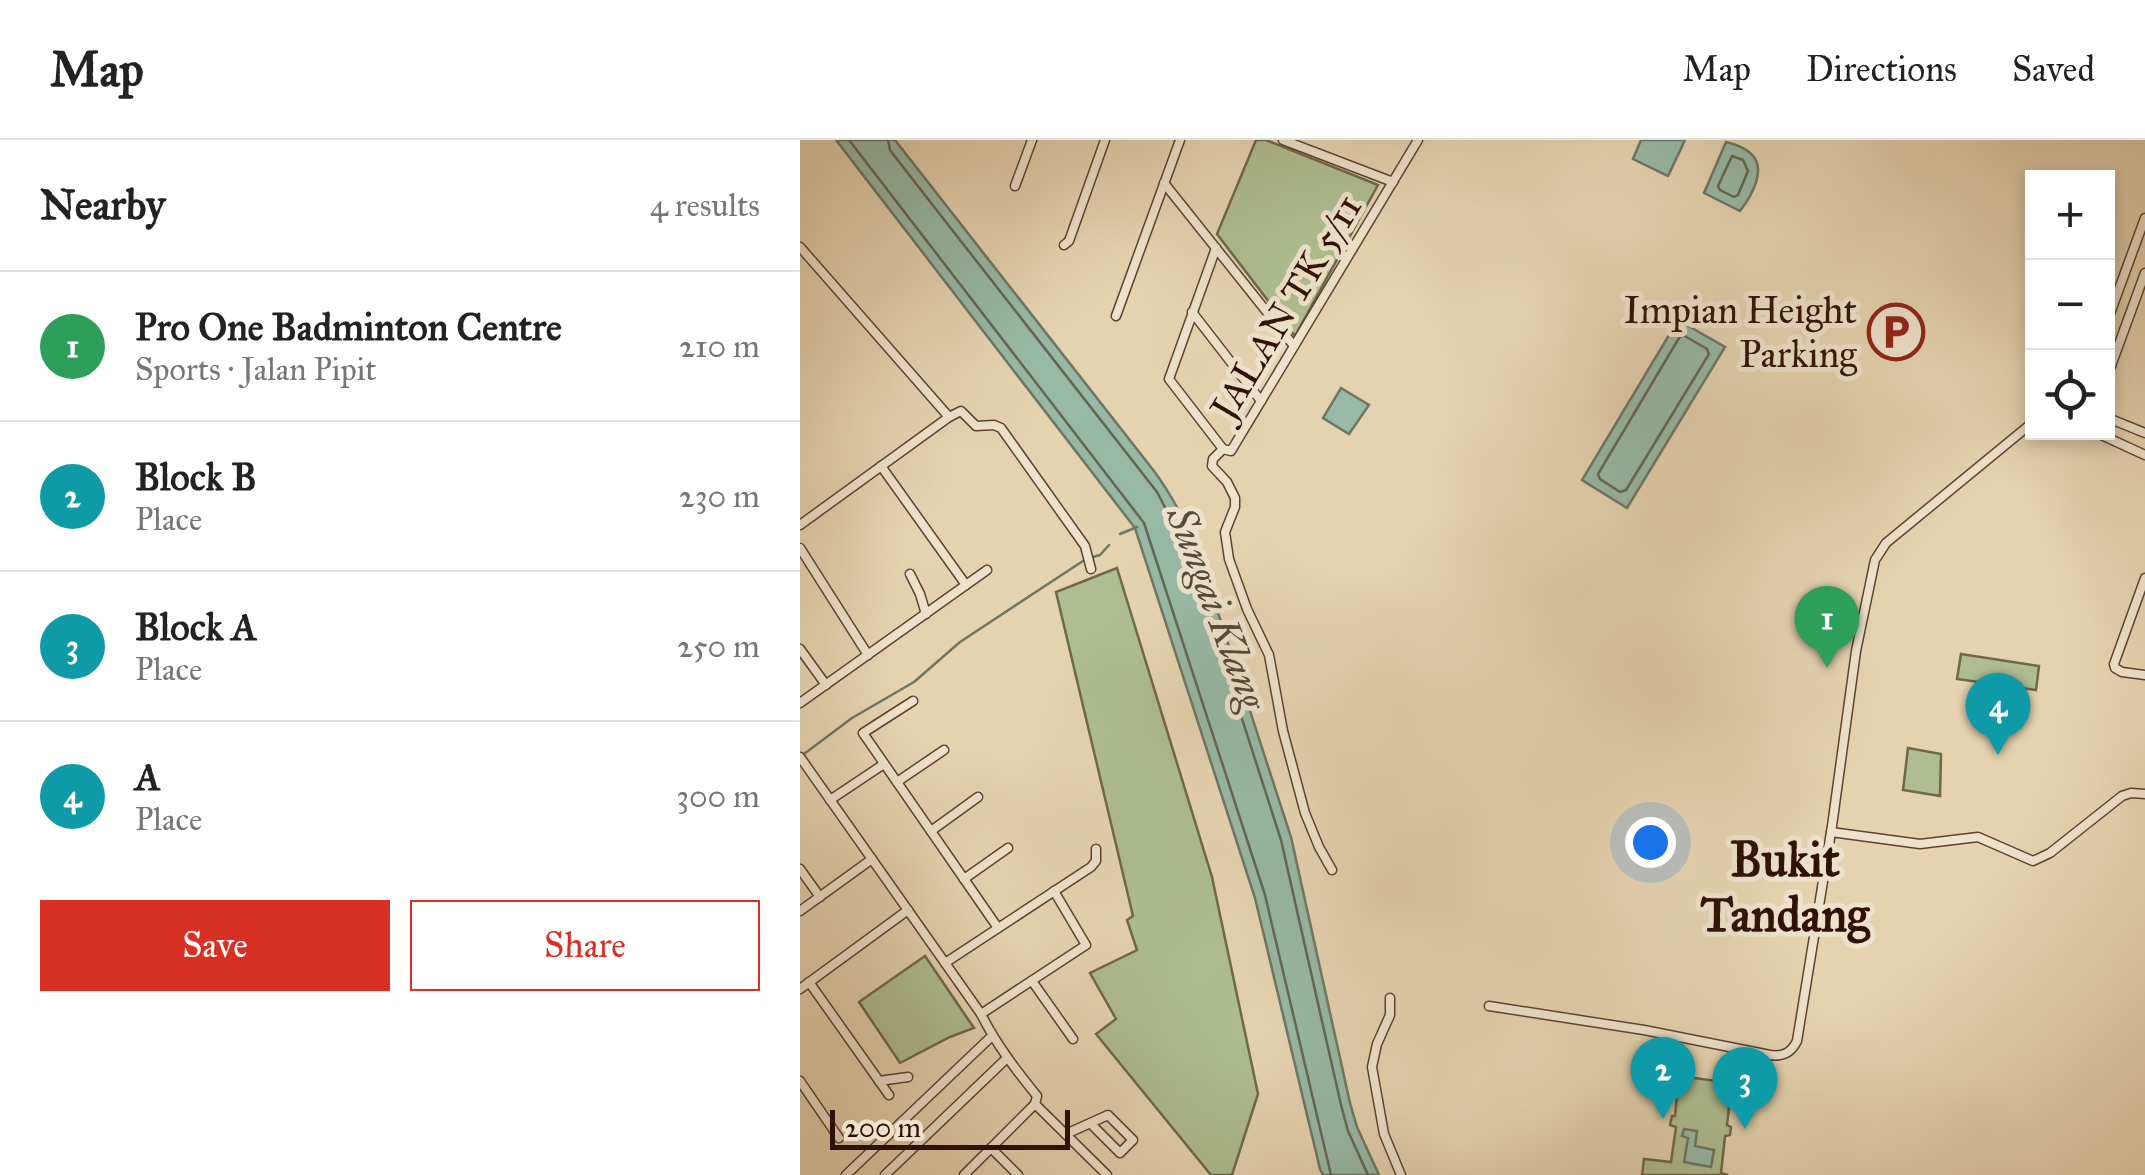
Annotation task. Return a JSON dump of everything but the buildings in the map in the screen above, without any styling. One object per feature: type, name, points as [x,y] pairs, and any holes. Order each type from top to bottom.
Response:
[{"type":"street","points":[[1016,186],[1032,140]]},
{"type":"street","points":[[1064,245],[1105,140]]},
{"type":"street","points":[[1116,316],[1180,140]]},
{"type":"street","points":[[1283,140],[1393,182]]},
{"type":"street","name":"JALAN TK 5/11","points":[[1227,450],[1261,402],[1418,140]]},
{"type":"street","points":[[1164,183],[1294,346]]},
{"type":"street","points":[[2115,300],[2145,218]]},
{"type":"street","points":[[800,246],[948,417]]},
{"type":"street","points":[[1216,248],[1169,380],[1227,450],[1212,466],[1235,498],[1236,507],[1225,532],[1229,559],[1269,655],[1283,731],[1306,813],[1332,870]]},
{"type":"street","points":[[2115,355],[2145,272]]},
{"type":"street","points":[[1192,312],[1261,402]]},
{"type":"street","points":[[800,525],[961,411],[976,426],[1001,428],[1084,546],[1092,569]]},
{"type":"street","points":[[2115,421],[2145,434]]},
{"type":"street","points":[[1489,1006],[1644,1030],[1770,1056],[1790,1052],[1797,1041],[1856,651],[1875,560],[1886,543],[2025,430]]},
{"type":"street","points":[[2112,440],[2145,455]]},
{"type":"street","points":[[882,466],[966,585]]},
{"type":"street","points":[[800,548],[868,654]]},
{"type":"street","points":[[800,703],[988,570]]},
{"type":"street","points":[[910,574],[926,614]]},
{"type":"street","points":[[2145,578],[2114,664],[2122,672],[2145,675]]},
{"type":"street","points":[[800,649],[826,685]]},
{"type":"street","points":[[912,702],[863,733],[998,928]]},
{"type":"street","points":[[897,782],[944,750]]},
{"type":"street","points":[[800,757],[981,1014],[1007,1058],[1038,1096],[1035,1104],[964,1175]]},
{"type":"street","points":[[830,800],[884,764]]},
{"type":"street","points":[[1830,832],[1920,844],[1978,837],[2032,862],[2044,858],[2114,802],[2131,793],[2145,794]]},
{"type":"street","points":[[931,831],[978,797]]},
{"type":"street","points":[[964,879],[1008,848]]},
{"type":"street","points":[[945,963],[1091,868],[1096,862],[1096,848]]},
{"type":"street","points":[[800,911],[872,859]]},
{"type":"street","points":[[800,869],[820,896]]},
{"type":"street","points":[[981,1014],[1086,945],[1054,892]]},
{"type":"street","points":[[800,989],[908,910]]},
{"type":"street","points":[[1032,981],[1073,1039]]},
{"type":"street","points":[[809,982],[889,1095]]},
{"type":"street","points":[[1390,998],[1390,1015],[1376,1044],[1372,1067],[1384,1134],[1400,1175]]},
{"type":"street","points":[[846,1175],[995,1040]]},
{"type":"street","points":[[885,1175],[1007,1058]]},
{"type":"street","points":[[878,1081],[908,1076]]},
{"type":"street","points":[[800,1083],[839,1138]]},
{"type":"street","points":[[1035,1104],[1108,1175]]},
{"type":"street","points":[[1066,1134],[1090,1123],[1108,1115],[1133,1140],[1120,1153],[1090,1123]]},
{"type":"street","points":[[991,1148],[1018,1175]]},
{"type":"shaded area","points":[[1256,140],[1266,140],[1378,185],[1295,336],[1217,234]]},
{"type":"shaded area","points":[[1117,568],[1212,877],[1258,1094],[1232,1175],[1211,1175],[1096,1034],[1116,1019],[1090,973],[1137,950],[1127,920],[1133,916],[1056,592]]},
{"type":"shaded area","points":[[1961,654],[2039,666],[2036,690],[1957,679]]},
{"type":"shaded area","points":[[1908,748],[1941,754],[1940,796],[1903,790]]},
{"type":"shaded area","points":[[925,956],[974,1028],[900,1063],[859,1002]]},
{"type":"shaded area","points":[[1679,1076],[1732,1083],[1727,1125],[1731,1127],[1730,1135],[1725,1136],[1721,1173],[1728,1175],[1642,1175],[1644,1159],[1671,1162],[1676,1127],[1670,1125],[1675,1116]]},
{"type":"water","points":[[836,140],[895,140],[1154,471],[1183,518],[1197,548],[1291,837],[1350,1103],[1379,1175],[1323,1175],[1320,1169],[1255,898],[1135,528]]},
{"type":"water","points":[[1641,140],[1685,140],[1668,176],[1633,159]]},
{"type":"water","points":[[1726,142],[1747,150],[1758,166],[1753,190],[1740,211],[1704,193]]},
{"type":"water","points":[[1678,320],[1725,347],[1627,508],[1582,480]]},
{"type":"water","points":[[1341,388],[1369,405],[1349,434],[1323,418]]},
{"type":"water","points":[[1684,1129],[1697,1131],[1695,1146],[1714,1150],[1711,1167],[1684,1162],[1688,1138],[1682,1136]]},
{"type":"waterway","points":[[1120,534],[1137,527]]},
{"type":"waterway","points":[[1093,557],[1109,545]]},
{"type":"waterway","points":[[804,754],[852,718],[914,682],[960,642],[1086,559]]},
{"type":"place","name":"Impian Height Parking","points":[[1896,332]]},
{"type":"place","name":"Pro One Badminton Centre","points":[[1827,668]]},
{"type":"place","name":"A","points":[[1998,755]]},
{"type":"place","name":"Block B","points":[[1663,1119]]},
{"type":"place","name":"Block A","points":[[1745,1129]]},
{"type":"district","name":"Bukit Tandang","points":[[1785,886]]},
{"type":"water label","name":"Sungai Klang","points":[[1217,608]]}]
